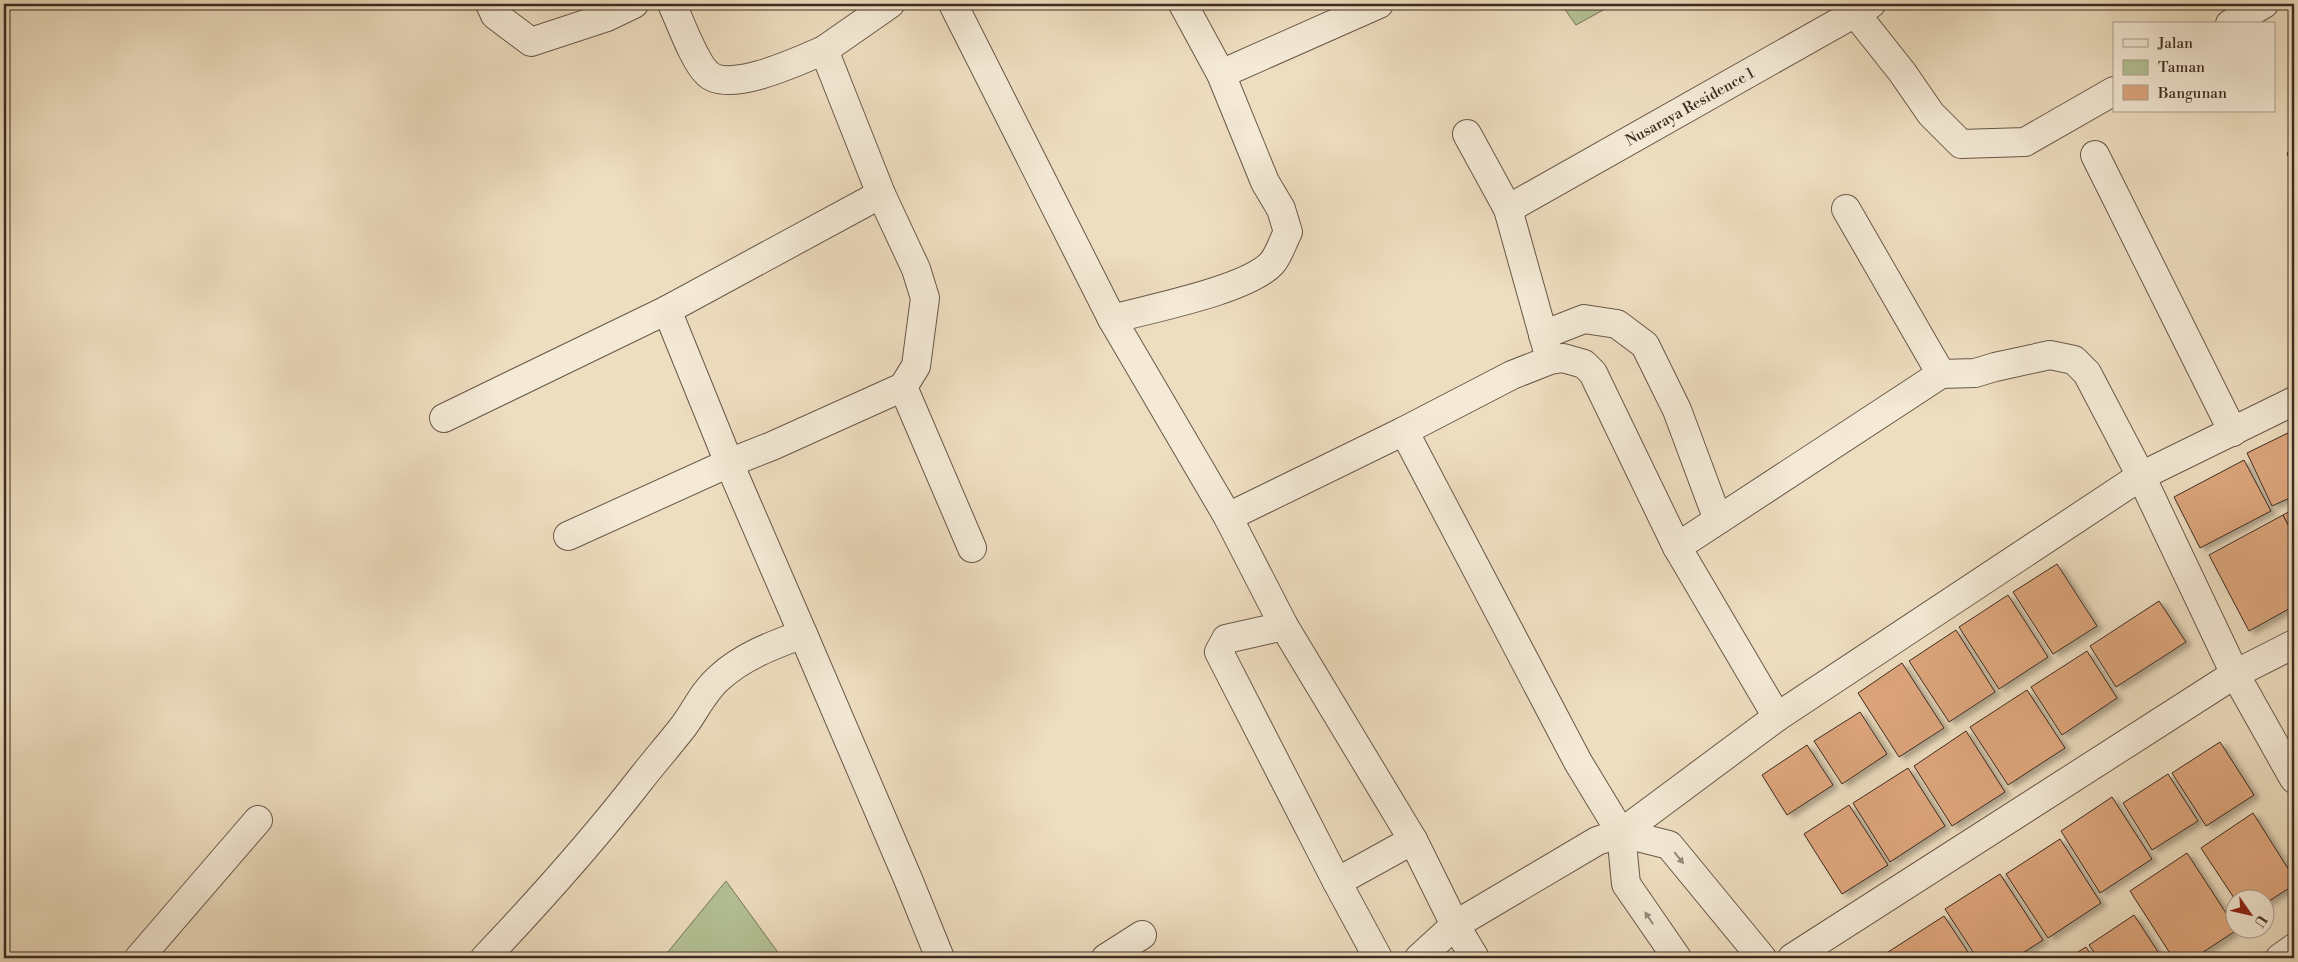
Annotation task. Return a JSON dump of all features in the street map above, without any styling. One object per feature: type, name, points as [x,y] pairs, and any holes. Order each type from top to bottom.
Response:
[{"type":"street","points":[[490,4],[495,15],[531,42],[608,18],[634,4]]},
{"type":"street","points":[[672,4],[707,74],[720,80],[746,78],[772,72],[824,50],[890,4]]},
{"type":"street","points":[[953,4],[1112,319],[1228,517],[1284,626],[1413,840],[1455,925],[1475,958]]},
{"type":"street","points":[[1112,319],[1224,289],[1249,278],[1272,263],[1288,232],[1281,209],[1265,182],[1221,74],[1183,4]]},
{"type":"street","points":[[1221,74],[1379,4]]},
{"type":"street","points":[[2233,22],[2264,4]]},
{"type":"street","points":[[1858,7],[1932,114],[1961,144],[2025,142],[2113,92]]},
{"type":"street","name":"Nusaraya Residence 1","points":[[1508,209],[1858,7]]},
{"type":"street","points":[[568,536],[729,462],[772,446],[903,387],[916,366],[925,298],[916,269],[881,194],[824,50]]},
{"type":"street","points":[[1467,134],[1508,209],[1547,347],[1563,358],[1584,364],[1593,373],[1677,547],[1776,717]]},
{"type":"street","points":[[2095,155],[2233,432]]},
{"type":"street","points":[[444,418],[667,310],[881,194]]},
{"type":"street","points":[[1846,209],[1941,374]]},
{"type":"street","points":[[667,310],[729,462],[940,958]]},
{"type":"street","points":[[1228,517],[1404,431],[1512,375],[1584,319],[1617,324],[1645,345],[1677,410],[1718,520]]},
{"type":"street","points":[[1677,547],[1941,374],[1975,374],[1995,367],[2050,355],[2074,360],[2087,374],[2142,476],[2235,674],[2294,779]]},
{"type":"street","points":[[903,387],[972,548]]},
{"type":"street","points":[[1419,958],[1455,925],[1598,841],[1620,833],[1776,717],[2142,476],[2294,401]]},
{"type":"street","points":[[1404,431],[1578,762],[1620,833],[1626,884],[1677,958]]},
{"type":"street","points":[[1284,626],[1226,638],[1219,652],[1378,958]]},
{"type":"street","points":[[485,958],[519,922],[628,796],[684,726],[692,712],[718,679],[732,667],[768,646],[803,634]]},
{"type":"street","points":[[1792,958],[2235,674],[2294,644]]},
{"type":"street","points":[[139,958],[258,820]]},
{"type":"street","points":[[1620,833],[1669,845],[1762,958]]},
{"type":"street","points":[[1337,882],[1413,840]]},
{"type":"street","points":[[1106,958],[1142,935]]},
{"type":"street","points":[[2280,958],[2294,948]]},
{"type":"green space","points":[[1561,4],[1614,4],[1576,25]]},
{"type":"green space","points":[[726,881],[782,958],[663,958]]},
{"type":"building","points":[[2294,151],[2294,174],[2287,153]]},
{"type":"building","points":[[2294,430],[2294,496],[2272,506],[2247,453]]},
{"type":"building","points":[[2244,460],[2271,511],[2200,548],[2174,497]]},
{"type":"building","points":[[2294,509],[2294,537],[2283,515]]},
{"type":"building","points":[[2283,515],[2294,537],[2294,606],[2249,631],[2209,555]]},
{"type":"building","points":[[2057,564],[2097,626],[2053,654],[2013,592]]},
{"type":"building","points":[[2008,595],[2048,657],[1999,689],[1959,627]]},
{"type":"building","points":[[2159,601],[2186,642],[2116,687],[2090,646]]},
{"type":"building","points":[[1956,630],[1995,692],[1949,722],[1909,661]]},
{"type":"building","points":[[2087,651],[2117,698],[2062,735],[2031,687]]},
{"type":"building","points":[[1902,663],[1944,728],[1899,757],[1858,693]]},
{"type":"building","points":[[2027,690],[2065,748],[2008,785],[1970,727]]},
{"type":"building","points":[[1860,712],[1887,754],[1842,784],[1814,741]]},
{"type":"building","points":[[1966,731],[2005,792],[1952,826],[1914,766]]},
{"type":"building","points":[[2220,742],[2254,795],[2206,826],[2172,773]]},
{"type":"building","points":[[1807,745],[1833,785],[1787,815],[1762,775]]},
{"type":"building","points":[[1908,768],[1945,826],[1890,862],[1853,803]]},
{"type":"building","points":[[2168,774],[2198,821],[2152,850],[2123,803]]},
{"type":"building","points":[[2112,797],[2152,859],[2100,893],[2061,831]]},
{"type":"building","points":[[1849,805],[1888,865],[1842,894],[1804,834]]},
{"type":"building","points":[[2253,813],[2294,878],[2294,885],[2276,897],[2276,890],[2229,890],[2201,848]]},
{"type":"building","points":[[2060,839],[2101,903],[2048,938],[2006,874]]},
{"type":"building","points":[[2187,853],[2226,913],[2226,937],[2194,958],[2173,958],[2130,891]]},
{"type":"building","points":[[2000,874],[2043,940],[2015,958],[1977,958],[1945,909]]},
{"type":"building","points":[[2134,915],[2162,958],[2098,958],[2089,945]]},
{"type":"building","points":[[1944,916],[1972,958],[1888,958],[1885,954]]},
{"type":"building","points":[[2086,947],[2093,958],[2068,958]]}]
